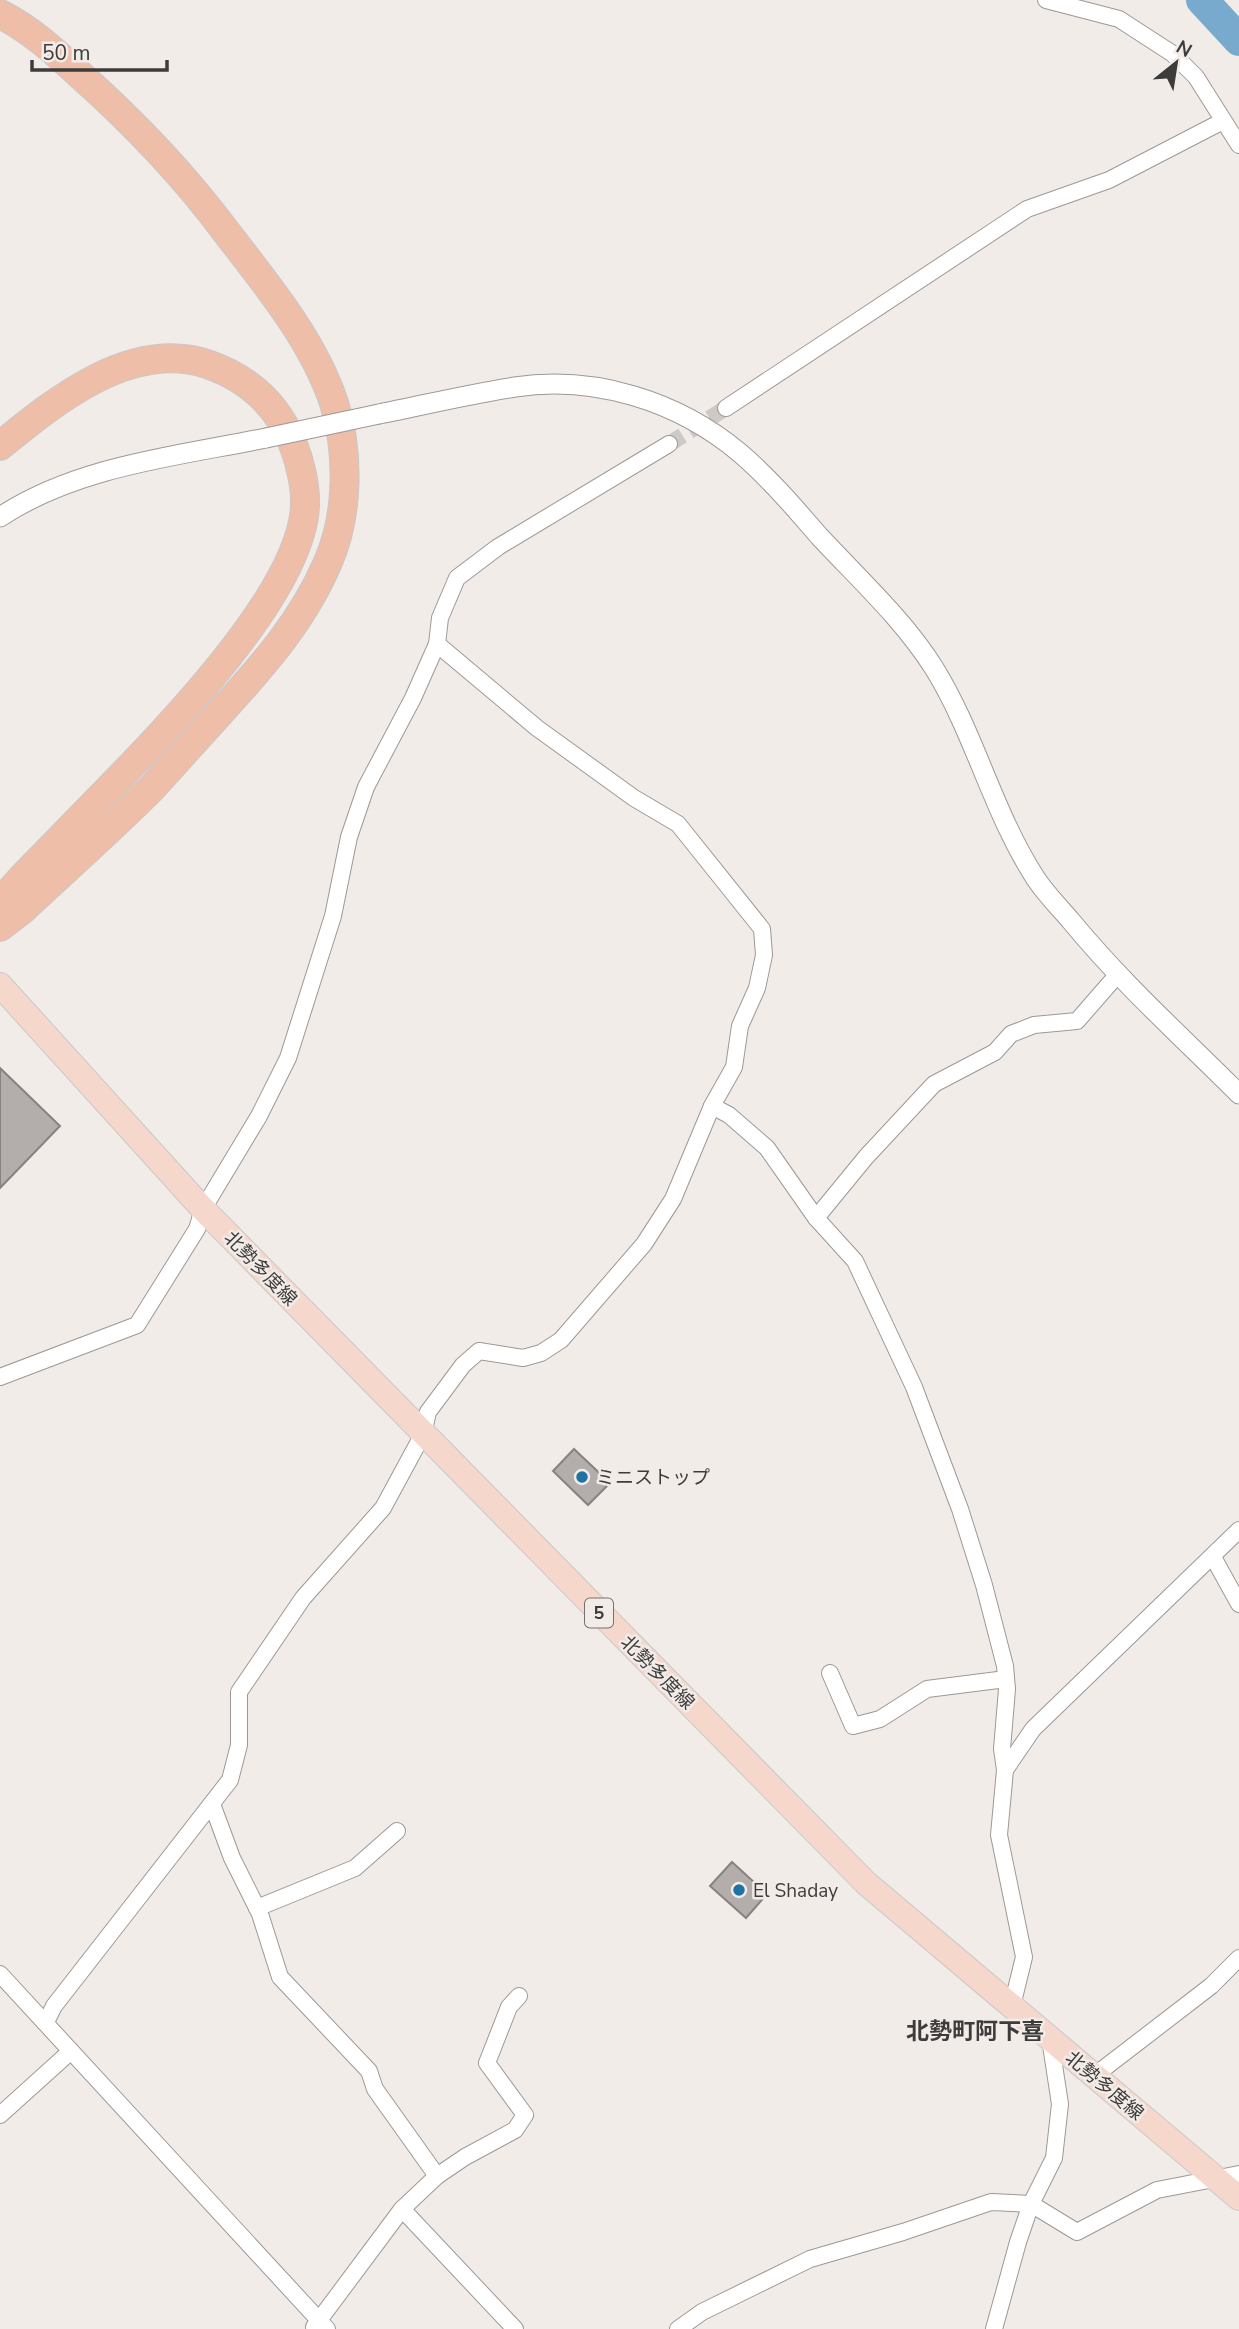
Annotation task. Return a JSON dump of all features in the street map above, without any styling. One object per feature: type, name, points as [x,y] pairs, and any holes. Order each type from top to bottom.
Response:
[{"type":"highway","points":[[0,14],[33,33],[102,94],[153,145],[211,210],[253,266],[293,323],[317,365],[333,402],[343,440],[344,484],[339,526],[329,560],[308,602],[283,641],[151,788],[22,911],[0,927]]},
{"type":"highway","points":[[0,446],[66,395],[112,372],[149,361],[177,359],[201,362],[228,371],[249,385],[269,402],[285,424],[298,458],[305,506],[299,538],[280,581],[248,631],[161,734],[0,904]]},
{"type":"main road","name":"北勢多度線","points":[[0,985],[203,1209],[866,1883],[1094,2076],[1227,2176],[1239,2198]]},
{"type":"street","points":[[1046,0],[1119,19],[1173,54],[1196,77],[1239,145]]},
{"type":"street","points":[[726,408],[1027,209],[1109,180],[1223,121]]},
{"type":"street","points":[[0,517],[22,503],[67,484],[123,467],[517,387],[563,384],[615,390],[660,405],[708,429],[769,481],[905,630],[933,667],[958,713],[1001,817],[1037,881],[1097,952],[1239,1094]]},
{"type":"street","points":[[0,1377],[137,1325],[191,1241],[203,1209],[259,1116],[288,1058],[334,916],[349,837],[366,787],[438,645],[440,618],[457,578],[498,547],[669,444]]},
{"type":"street","points":[[46,2022],[54,2006],[230,1780],[239,1745],[239,1692],[303,1598],[383,1508],[423,1434],[428,1412],[463,1365],[479,1352],[523,1358],[541,1353],[561,1340],[644,1244],[673,1199],[712,1106],[734,1067],[740,1026],[757,988],[764,955],[762,929],[678,824],[634,798],[537,728],[438,645]]},
{"type":"street","points":[[816,1218],[866,1157],[934,1084],[995,1052],[1011,1034],[1034,1025],[1077,1021],[1118,974]]},
{"type":"street","points":[[712,1106],[729,1115],[767,1147],[816,1218],[855,1261],[914,1387],[960,1509],[984,1585],[1006,1679],[1002,1749],[1005,1770],[999,1835],[1024,1957],[1012,2006]]},
{"type":"street","points":[[1005,1770],[1033,1729],[1239,1531]]},
{"type":"street","points":[[1213,1557],[1239,1604]]},
{"type":"street","points":[[830,1673],[853,1726],[880,1719],[927,1689],[1006,1679]]},
{"type":"street","points":[[212,1804],[232,1858],[257,1908],[280,1977],[369,2071],[375,2089],[437,2176]]},
{"type":"street","points":[[257,1908],[355,1868],[397,1830]]},
{"type":"street","points":[[1094,2076],[1211,1986],[1239,1958]]},
{"type":"street","points":[[0,1974],[319,2326],[402,2209],[437,2176],[465,2157],[516,2130],[525,2115],[487,2063],[509,2007],[519,1996]]},
{"type":"street","points":[[994,2329],[1031,2204],[1054,2158],[1060,2104],[1050,2039]]},
{"type":"street","points":[[0,2115],[71,2051]]},
{"type":"street","points":[[678,2329],[702,2312],[810,2259],[903,2232],[991,2202],[1031,2204],[1077,2232],[1157,2190],[1227,2176]]},
{"type":"street","points":[[402,2209],[515,2329]]},
{"type":"building","points":[[0,1068],[60,1126],[0,1188]]},
{"type":"building","name":"ミニストップ","points":[[574,1449],[610,1483],[588,1505],[553,1471]]},
{"type":"building","name":"El Shaday","points":[[732,1862],[767,1894],[746,1918],[710,1886]]},
{"type":"waterway","points":[[1202,0],[1239,40]]},
{"type":"tunnel","points":[[669,444],[726,408]]},
{"type":"place","name":"ミニストップ","points":[[582,1477]]},
{"type":"place","name":"El Shaday","points":[[739,1890]]},
{"type":"district","name":"北勢町阿下喜","points":[[975,2031]]}]
